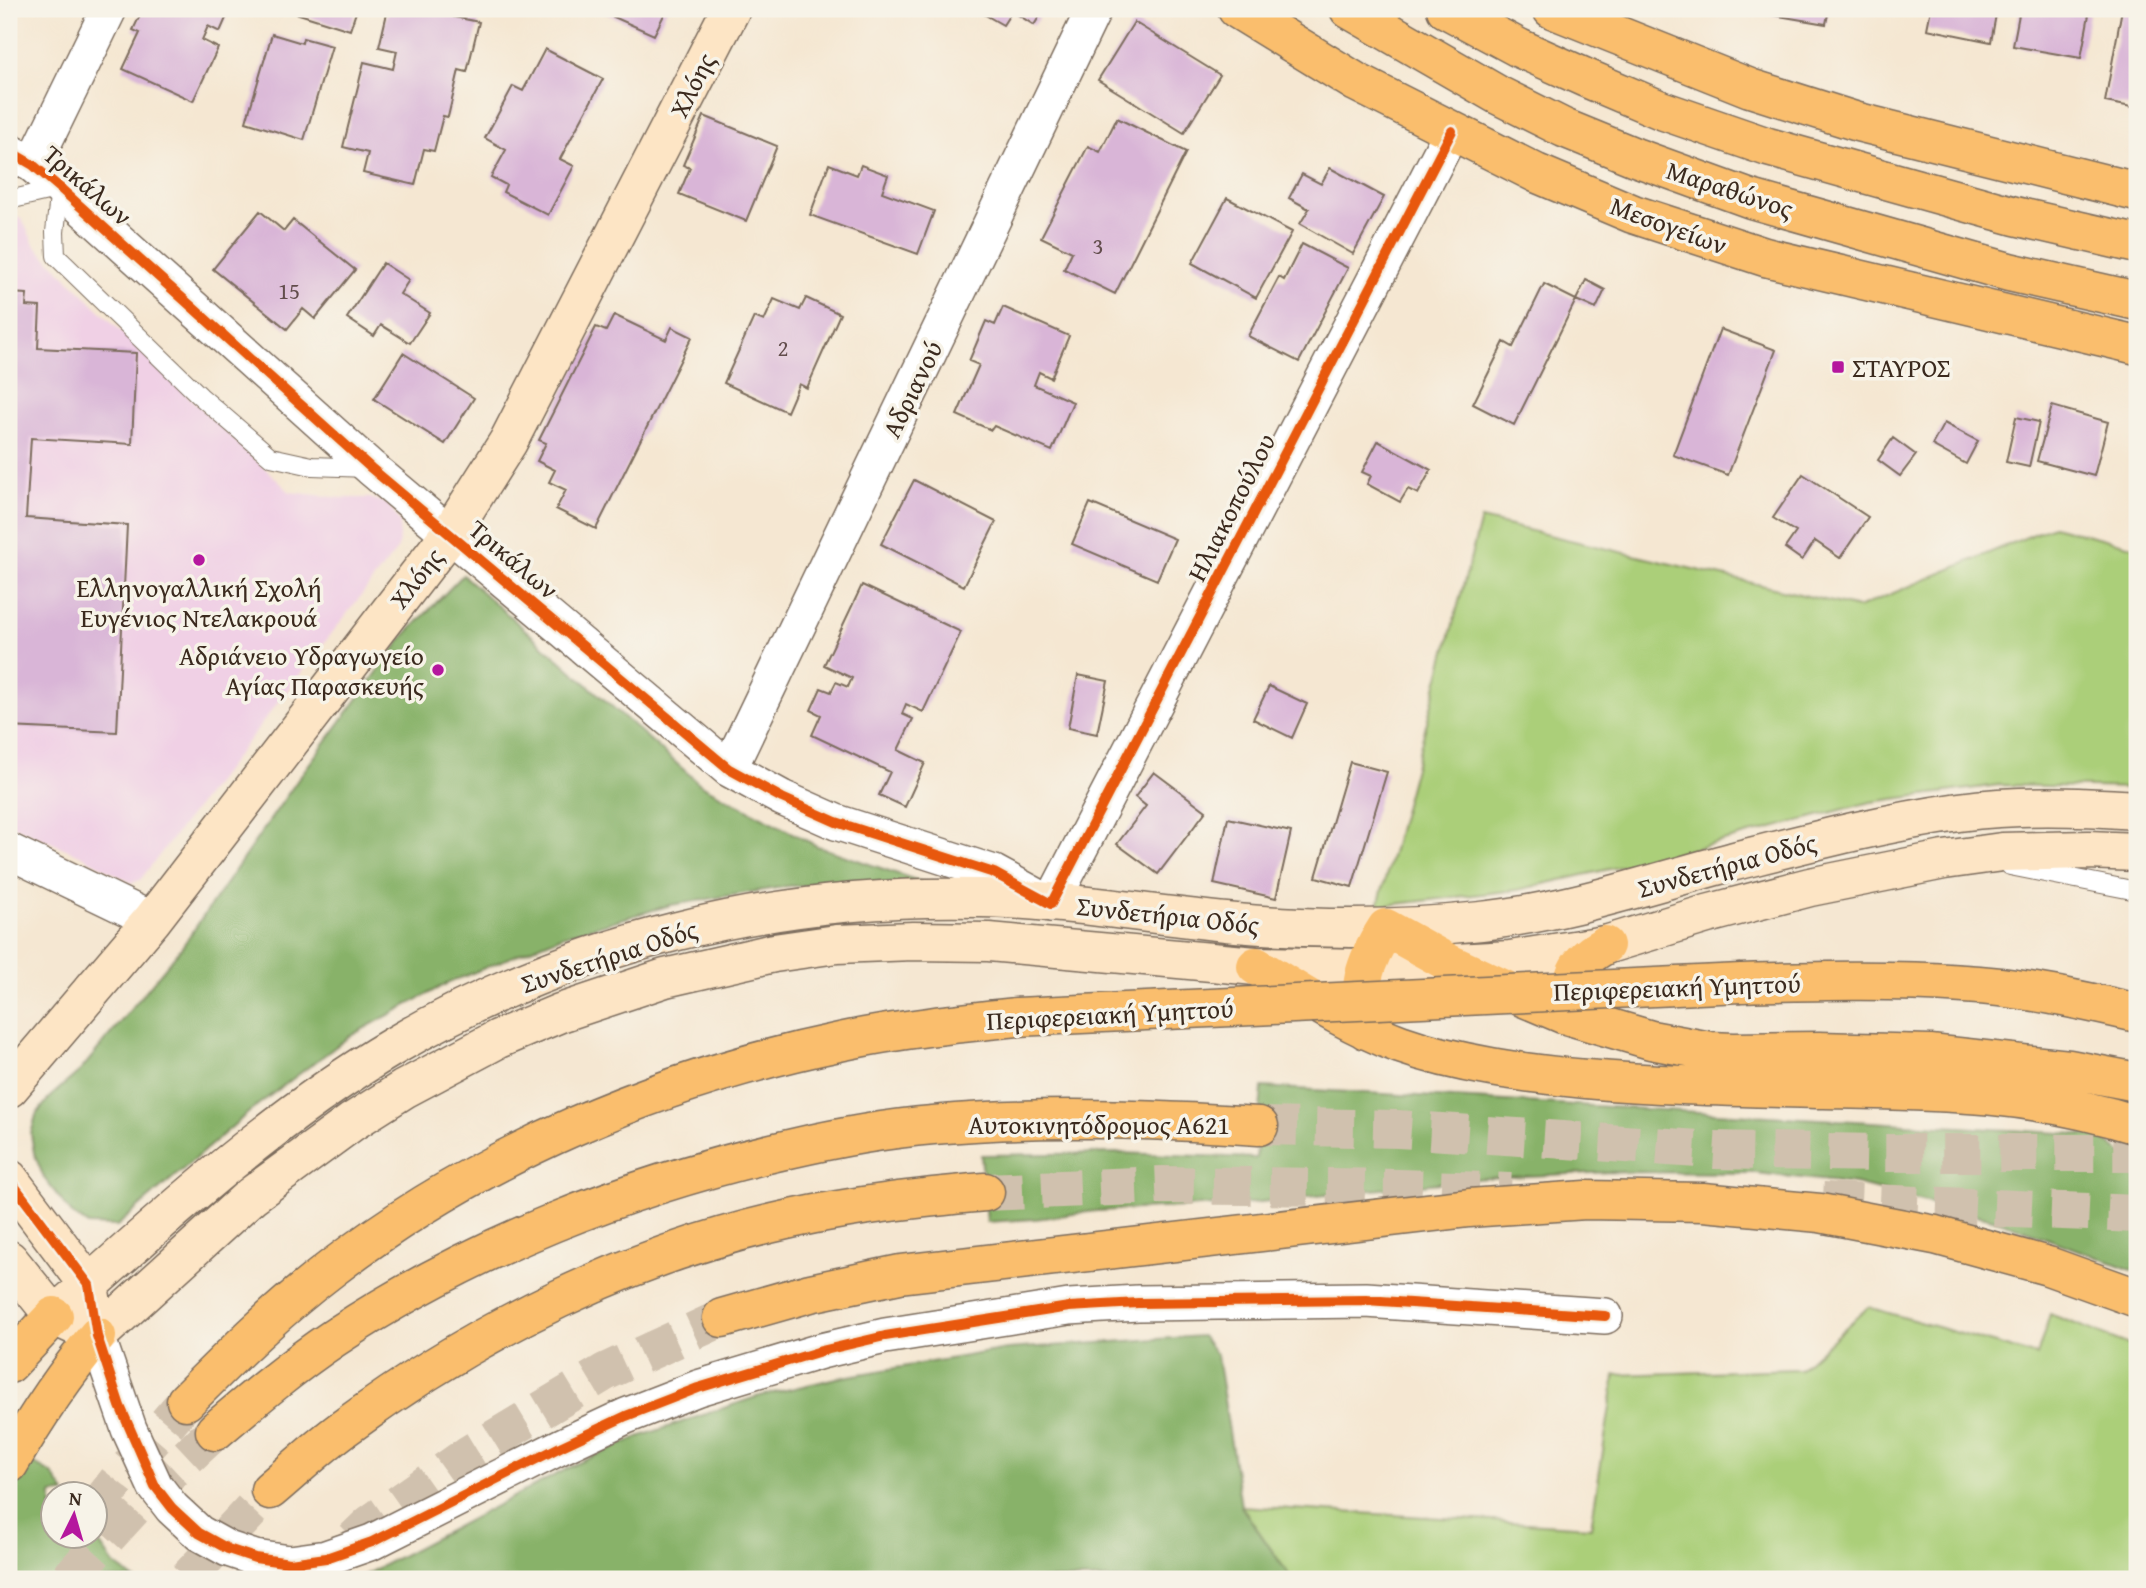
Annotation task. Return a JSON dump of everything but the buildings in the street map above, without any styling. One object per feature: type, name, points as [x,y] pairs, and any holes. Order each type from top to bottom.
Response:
[{"type":"main road","name":"Χλόης","points":[[9,1088],[152,920],[449,535],[508,442],[731,9]]},
{"type":"main road","name":"Μεσογείων","points":[[1237,9],[1356,82],[1536,173],[1633,214],[1765,257],[2137,345]]},
{"type":"main road","name":"Μαραθώνος","points":[[1349,9],[1498,95],[1564,128],[1634,157],[1764,202],[2009,272],[2137,301]]},
{"type":"main road","name":"Μαραθώνος","points":[[1446,9],[1519,48],[1586,78],[1661,110],[1768,147],[2015,216],[2137,244]]},
{"type":"main road","points":[[1552,9],[1750,88],[1858,122],[2137,192]]},
{"type":"main road","name":"Συνδετήρια Οδός","points":[[54,1316],[228,1164],[310,1103],[391,1048],[492,995],[580,960],[711,923],[785,909],[892,898],[985,898],[1244,924],[1335,929],[1488,920],[1563,909],[1729,863],[1828,839],[1961,812],[2087,806],[2137,810]]},
{"type":"main road","name":"Συνδετήρια Οδός","points":[[97,1336],[251,1196],[352,1122],[404,1089],[498,1040],[560,1013],[665,978],[774,953],[837,944],[913,941],[989,942],[1256,966],[1364,968],[1510,960],[1605,945],[1810,887],[1944,860],[2001,852],[2137,852]]},
{"type":"main road","points":[[1366,1030],[1360,999],[1364,968],[1386,928],[1451,964],[1563,1014],[1651,1040],[1710,1051],[1893,1052],[2047,1067],[2137,1082]]},
{"type":"main road","points":[[1605,945],[1584,959],[1574,976],[1573,987],[1578,1003],[1606,1027]]},
{"type":"main road","points":[[1256,966],[1366,1030],[1401,1044],[1457,1059],[1547,1075],[1644,1083],[1991,1094],[2067,1106],[2137,1125]]},
{"type":"main road","name":"Περιφερειακή Υμηττού","points":[[186,1401],[256,1332],[340,1262],[411,1212],[496,1163],[584,1121],[676,1086],[760,1060],[845,1041],[906,1030],[1017,1017],[1853,979],[1967,984],[2078,1000],[2137,1013]]},
{"type":"main road","name":"Αυτοκινητόδρομος Α621","points":[[215,1432],[272,1383],[332,1339],[396,1299],[463,1264],[552,1223],[644,1188],[738,1161],[835,1139],[932,1125],[1041,1118],[1123,1118],[1259,1126]]},
{"type":"main road","points":[[9,1179],[89,1285],[97,1336],[68,1370],[41,1409],[9,1464]]},
{"type":"main road","points":[[270,1490],[345,1427],[426,1371],[512,1321],[601,1279],[694,1246],[789,1220],[886,1202],[985,1192]]},
{"type":"main road","points":[[722,1318],[810,1293],[900,1274],[1469,1208],[1586,1200],[1703,1202],[1833,1216],[1935,1235],[2048,1266],[2137,1298]]},
{"type":"main road","points":[[9,1260],[54,1316],[97,1336]]},
{"type":"main road","points":[[9,1364],[54,1316]]},
{"type":"street","points":[[17,162],[109,9]]},
{"type":"street","name":"Αδριανού","points":[[729,769],[1094,9]]},
{"type":"street","name":"Ηλιακοπούλου","points":[[1051,904],[1452,131]]},
{"type":"street","name":"Τρικάλων","points":[[17,162],[60,188],[371,468],[729,769],[782,798],[836,822],[994,873],[1051,904]]},
{"type":"street","points":[[9,851],[152,920]]},
{"type":"street","points":[[97,1336],[129,1429],[155,1486],[172,1508],[199,1533],[228,1549],[255,1558],[290,1563],[326,1558],[372,1542],[562,1446],[626,1416],[698,1388],[821,1351],[886,1336],[1069,1307],[1138,1303],[1366,1300],[1605,1316]]},
{"type":"lane","points":[[9,200],[60,188],[55,232],[56,256],[200,396],[271,457],[312,466],[371,468]]},
{"type":"lane","points":[[1944,860],[1996,863],[2137,891]]},
{"type":"shaded area","name":"Ελληνογαλλική Σχολή Ευγένιος Ντελακρουά","points":[[9,214],[22,219],[35,246],[156,366],[290,492],[341,498],[370,498],[388,504],[400,523],[398,548],[140,880],[132,883],[80,855],[9,824]]},
{"type":"green space","points":[[1481,519],[1858,608],[2053,526],[2137,547],[2137,788],[1999,785],[1871,802],[1663,857],[1517,890],[1378,906]]},
{"type":"green space","points":[[463,575],[701,785],[817,846],[924,883],[789,886],[671,905],[562,936],[446,984],[350,1036],[255,1107],[117,1226],[88,1225],[72,1214],[44,1178],[34,1153],[31,1134],[36,1115],[51,1096],[81,1070],[182,947],[301,775],[405,635]]},
{"type":"green space","points":[[1262,1087],[2097,1135],[2137,1165],[2137,1272],[2000,1221],[1855,1184],[1756,1173],[1612,1172],[1486,1178],[1242,1204],[1096,1211],[987,1222],[981,1155],[1119,1153],[1256,1158]]},
{"type":"green space","points":[[1868,1307],[2037,1356],[2050,1314],[2137,1348],[2137,1579],[1288,1579],[1290,1577],[1241,1506],[1591,1527],[1615,1375],[1800,1369]]},
{"type":"green space","points":[[1202,1336],[1217,1356],[1241,1506],[1291,1578],[357,1579],[578,1463],[641,1436],[756,1397],[837,1378],[1007,1349]]},
{"type":"green space","points":[[26,1459],[52,1474],[56,1480],[38,1480],[38,1550],[104,1550],[114,1564],[134,1579],[9,1579],[9,1460]]},
{"type":"tunnel","points":[[1259,1126],[1398,1129],[1715,1150],[2137,1153]]},
{"type":"tunnel","points":[[985,1192],[1163,1185],[1511,1192]]},
{"type":"tunnel","points":[[1823,1201],[2137,1214]]},
{"type":"tunnel","points":[[313,1579],[370,1524],[469,1454],[605,1372],[722,1318]]},
{"type":"tunnel","points":[[108,1493],[186,1401]]},
{"type":"tunnel","points":[[69,1579],[139,1502],[215,1431]]},
{"type":"tunnel","points":[[187,1579],[270,1490]]},
{"type":"cycle path","points":[[9,151],[33,165],[60,188],[371,468],[729,769],[782,798],[836,822],[994,873],[1051,904],[1452,131]]},
{"type":"cycle path","points":[[9,1179],[89,1285],[97,1336],[120,1406],[155,1486],[172,1508],[199,1533],[228,1549],[255,1558],[290,1563],[326,1558],[372,1542],[562,1446],[626,1416],[698,1388],[821,1351],[885,1336],[1069,1307],[1138,1303],[1366,1300],[1605,1316]]},
{"type":"place","name":"ΣΤΑΥΡΟΣ","points":[[1838,367]]},
{"type":"place","name":"Ελληνογαλλική Σχολή Ευγένιος Ντελακρουά","points":[[199,560]]},
{"type":"place","name":"Αδριάνειο Υδραγωγείο Αγίας Παρασκευής","points":[[438,670]]}]
